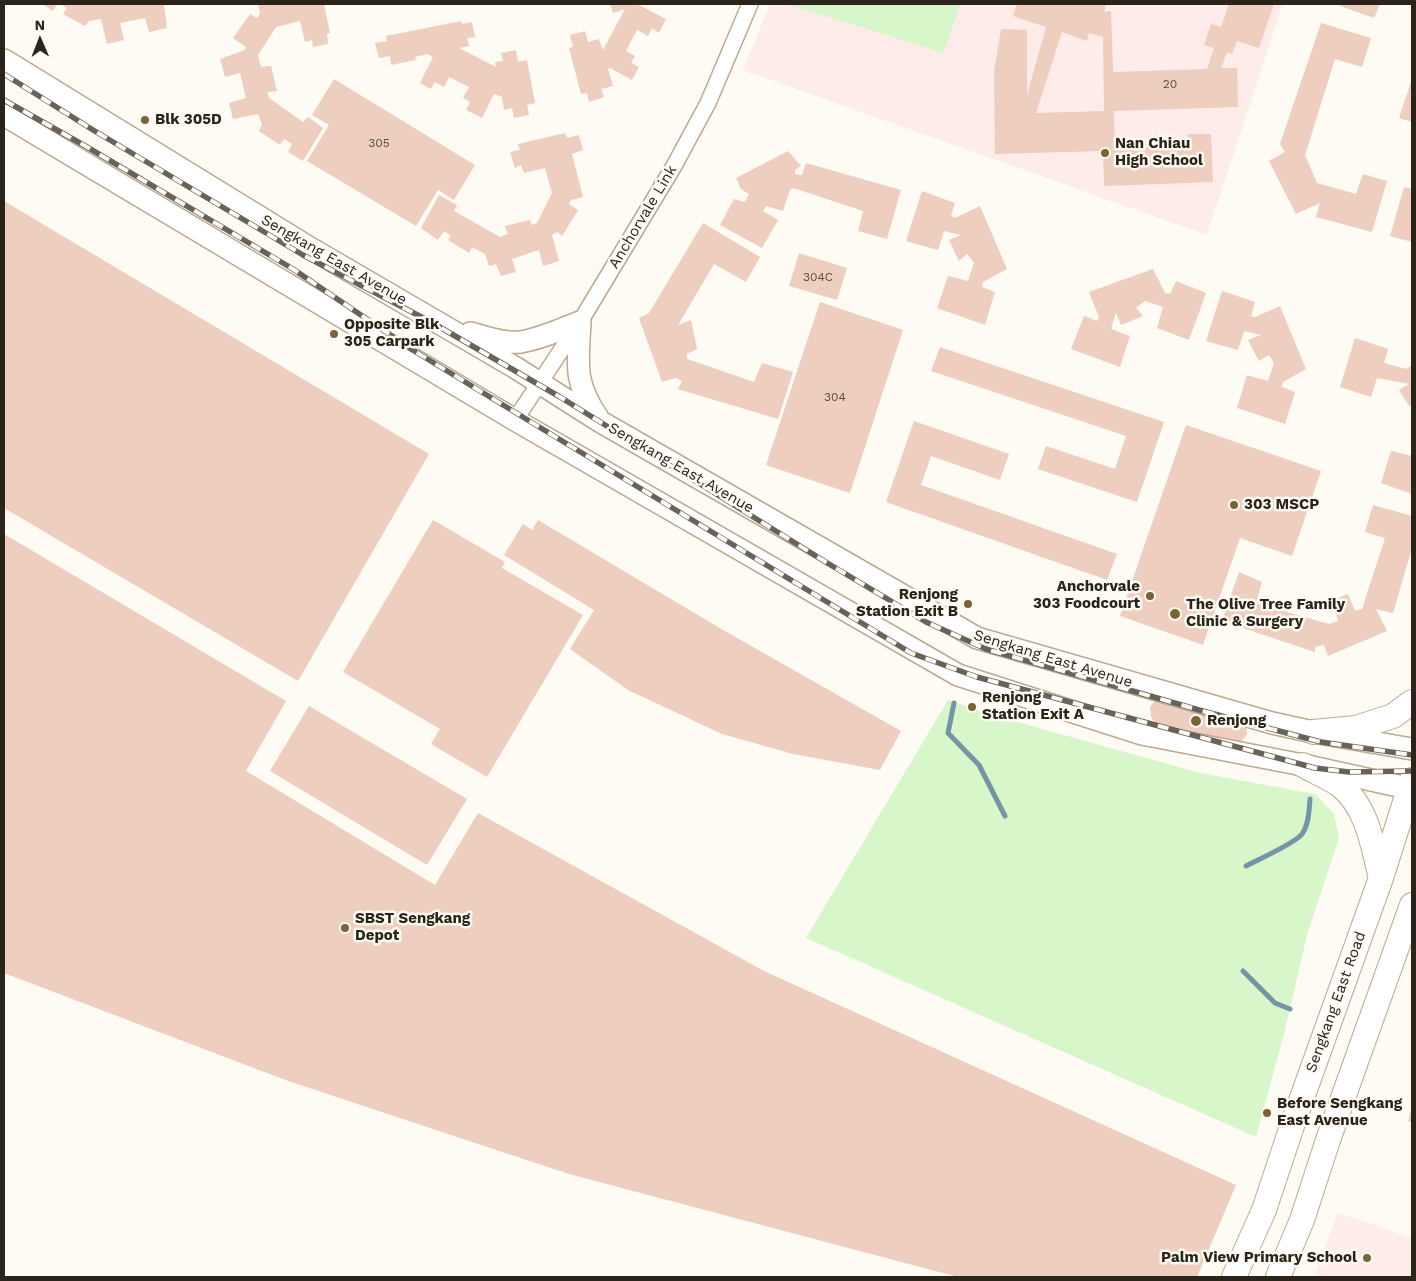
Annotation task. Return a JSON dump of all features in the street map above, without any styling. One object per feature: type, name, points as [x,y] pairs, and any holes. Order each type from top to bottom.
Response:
[{"type":"main road","name":"Sengkang East Avenue","points":[[4,60],[305,245],[443,325],[601,422],[977,638],[1223,710],[1313,732],[1412,749]]},
{"type":"main road","points":[[4,115],[515,420],[958,675],[1142,734],[1411,786]]},
{"type":"main road","points":[[443,325],[496,340],[519,342],[580,322],[578,367],[580,387],[588,405],[601,422]]},
{"type":"main road","points":[[1313,732],[1356,728],[1393,716],[1412,702]]},
{"type":"main road","points":[[1304,766],[1341,786],[1359,805],[1370,836],[1381,878]]},
{"type":"main road","name":"Sengkang East Road","points":[[1234,1277],[1264,1210],[1381,878],[1411,786]]},
{"type":"main road","points":[[1278,1277],[1302,1220],[1328,1140],[1412,905]]},
{"type":"street","name":"Anchorvale Link","points":[[515,420],[580,322],[674,166],[708,103],[750,4]]},
{"type":"shaded area","name":"Nan Chiau High School","points":[[770,4],[1283,4],[1207,235],[743,70]]},
{"type":"shaded area","name":"Palm View Primary School","points":[[1338,1213],[1412,1238],[1412,1277],[1314,1277]]},
{"type":"green space","points":[[786,4],[960,4],[944,53]]},
{"type":"green space","points":[[948,700],[996,716],[1200,773],[1315,794],[1334,814],[1339,838],[1307,935],[1285,1030],[1256,1137],[806,938]]},
{"type":"building","points":[[42,4],[57,4],[53,11]]},
{"type":"building","points":[[60,4],[164,4],[167,28],[149,32],[145,18],[120,23],[124,40],[107,44],[101,19],[89,21],[85,26],[63,14],[67,8]]},
{"type":"building","points":[[258,4],[324,4],[330,33],[327,34],[328,44],[313,47],[312,40],[305,42],[300,21],[276,27],[258,55],[261,67],[271,66],[277,91],[267,92],[269,98],[303,122],[308,117],[323,128],[303,161],[288,152],[292,144],[284,139],[280,145],[259,131],[262,125],[258,114],[233,119],[229,103],[246,98],[240,73],[225,77],[220,59],[245,50],[246,47],[233,38],[250,14],[257,18],[260,14]]},
{"type":"building","points":[[610,4],[642,4],[639,5],[666,19],[659,33],[652,28],[648,36],[637,30],[626,51],[635,56],[631,63],[639,67],[632,80],[610,68],[608,69],[613,86],[601,89],[604,97],[589,102],[587,93],[581,94],[569,48],[573,47],[570,35],[585,31],[588,42],[599,39],[603,50],[625,9],[613,13]]},
{"type":"building","name":"Nan Chiau High School","points":[[1017,4],[1106,4],[1104,12],[1111,11],[1113,72],[1207,69],[1214,48],[1204,45],[1211,24],[1221,27],[1229,4],[1274,4],[1259,48],[1237,41],[1232,54],[1227,52],[1221,68],[1237,68],[1238,107],[1114,111],[1115,148],[1188,146],[1188,134],[1211,134],[1213,182],[1104,186],[1103,151],[995,154],[994,72],[1001,29],[1027,30],[1027,95],[1046,27],[1013,16]],"holes":[[[1062,32],[1087,41],[1089,33],[1103,37],[1104,111],[1036,113]]]},
{"type":"building","points":[[1335,4],[1380,4],[1374,18]]},
{"type":"building","points":[[461,21],[462,24],[472,22],[475,37],[467,38],[469,46],[459,48],[496,67],[495,62],[503,61],[501,53],[516,50],[518,62],[527,60],[535,103],[527,105],[529,115],[514,118],[512,108],[504,110],[502,97],[494,94],[482,118],[466,110],[470,102],[463,98],[469,87],[449,77],[444,87],[435,82],[431,89],[420,83],[433,57],[427,54],[415,57],[416,60],[391,65],[390,56],[379,58],[375,43],[387,41],[386,36]]},
{"type":"building","points":[[1321,23],[1371,38],[1362,67],[1335,59],[1305,155],[1317,183],[1356,194],[1363,174],[1387,181],[1372,232],[1316,217],[1320,203],[1296,214],[1269,161],[1285,152],[1280,144]]},
{"type":"building","points":[[334,79],[475,165],[454,200],[438,190],[416,226],[307,161],[329,125],[312,115]]},
{"type":"building","points":[[1412,79],[1412,122],[1399,118]]},
{"type":"building","points":[[565,133],[567,138],[579,135],[583,150],[572,154],[583,197],[571,200],[569,204],[578,210],[562,236],[557,232],[552,235],[559,261],[543,266],[539,250],[512,259],[516,272],[501,276],[496,264],[489,266],[485,254],[472,247],[469,253],[448,240],[451,236],[444,231],[438,240],[421,228],[439,195],[457,205],[454,211],[500,237],[508,234],[505,226],[530,220],[532,225],[537,223],[552,193],[545,168],[524,173],[521,165],[515,168],[510,152],[520,150],[518,144]]},
{"type":"building","points":[[788,151],[801,166],[795,170],[795,174],[802,175],[806,163],[901,190],[887,239],[858,231],[863,211],[793,188],[790,190],[783,211],[766,206],[763,211],[778,220],[762,248],[720,225],[734,199],[745,202],[749,194],[741,189],[736,178]]},
{"type":"building","points":[[1404,187],[1412,189],[1412,242],[1390,236]]},
{"type":"building","points":[[922,191],[955,203],[951,216],[955,218],[980,206],[1007,269],[983,282],[982,287],[995,292],[985,325],[937,308],[948,276],[968,281],[974,263],[967,254],[959,261],[949,240],[961,235],[944,231],[938,250],[906,241]]},
{"type":"building","points":[[4,201],[429,454],[298,681],[4,508]]},
{"type":"building","points":[[703,223],[760,257],[746,282],[714,264],[678,325],[691,320],[697,349],[687,354],[687,359],[754,382],[762,363],[793,372],[778,419],[678,389],[682,381],[676,378],[662,382],[639,318],[649,313]]},
{"type":"building","points":[[799,253],[847,268],[837,300],[789,286]]},
{"type":"building","points":[[1153,269],[1165,293],[1170,294],[1176,281],[1206,293],[1189,340],[1157,328],[1163,307],[1145,301],[1136,308],[1143,316],[1121,325],[1116,313],[1111,329],[1130,336],[1120,367],[1071,349],[1084,316],[1097,321],[1099,317],[1089,292]]},
{"type":"building","points":[[1222,291],[1255,302],[1251,316],[1255,317],[1280,306],[1306,369],[1283,382],[1282,387],[1295,392],[1285,424],[1237,408],[1247,375],[1268,381],[1274,363],[1269,355],[1259,361],[1248,340],[1261,335],[1244,331],[1238,350],[1206,341]]},
{"type":"building","points":[[820,302],[903,330],[850,493],[766,465]]},
{"type":"building","points":[[1355,338],[1388,349],[1384,363],[1406,369],[1412,365],[1412,404],[1409,406],[1399,390],[1409,384],[1377,378],[1371,397],[1340,387]]},
{"type":"building","points":[[940,347],[1164,422],[1137,502],[1038,469],[1046,446],[1115,469],[1126,436],[931,371]]},
{"type":"building","points":[[914,421],[1009,454],[1000,480],[931,456],[921,485],[1117,554],[1107,580],[886,502]]},
{"type":"building","name":"303 MSCP","points":[[1186,425],[1321,471],[1292,556],[1240,538],[1203,645],[1120,616]]},
{"type":"building","points":[[1391,451],[1412,456],[1412,494],[1381,483]]},
{"type":"building","points":[[1373,505],[1412,516],[1412,548],[1393,613],[1376,609],[1387,631],[1328,656],[1324,645],[1315,647],[1315,652],[1222,621],[1239,572],[1262,582],[1256,603],[1329,624],[1338,621],[1335,610],[1329,612],[1325,603],[1348,594],[1355,611],[1362,609],[1385,538],[1365,532]]},
{"type":"building","points":[[433,520],[505,562],[502,568],[583,615],[487,777],[431,744],[440,729],[343,672]]},
{"type":"building","points":[[538,520],[723,630],[901,731],[880,770],[793,754],[722,734],[628,690],[570,649],[594,610],[504,555],[523,524],[532,530]]},
{"type":"building","name":"SBST Sengkang Depot","points":[[4,534],[286,701],[246,771],[435,885],[478,813],[764,971],[1236,1185],[1197,1277],[958,1277],[569,1174],[288,1081],[4,973]]},
{"type":"building","name":"Renjong","points":[[1156,699],[1246,724],[1247,734],[1241,742],[1227,745],[1162,727],[1157,725],[1151,717],[1150,707]]},
{"type":"building","name":"SBST Sengkang Depot","points":[[309,706],[467,799],[427,865],[270,771]]},
{"type":"building","points":[[1412,1108],[1412,1123],[1408,1121]]},
{"type":"waterway","points":[[954,703],[948,733],[979,765],[1005,816]]},
{"type":"waterway","points":[[1246,866],[1284,847],[1302,834],[1307,821],[1310,799]]},
{"type":"waterway","points":[[1243,971],[1275,1003],[1290,1009]]},
{"type":"railway","points":[[4,74],[93,130],[303,255],[431,322],[560,397],[926,622],[986,649],[1199,710],[1321,742],[1412,755]]},
{"type":"railway","points":[[4,100],[293,269],[411,349],[911,653],[977,677],[1315,768],[1349,772],[1412,771]]},
{"type":"place","name":"Blk 305D","points":[[145,120]]},
{"type":"place","name":"Nan Chiau High School","points":[[1105,153]]},
{"type":"place","name":"Opposite Blk 305 Carpark","points":[[334,334]]},
{"type":"place","name":"303 MSCP","points":[[1234,505]]},
{"type":"place","name":"Anchorvale 303 Foodcourt","points":[[1150,596]]},
{"type":"place","name":"Renjong Station Exit B","points":[[968,604]]},
{"type":"place","name":"The Olive Tree Family Clinic & Surgery","points":[[1175,614]]},
{"type":"place","name":"Renjong Station Exit A","points":[[972,707]]},
{"type":"place","name":"Renjong","points":[[1196,721]]},
{"type":"place","name":"SBST Sengkang Depot","points":[[345,928]]},
{"type":"place","name":"Before Sengkang East Avenue","points":[[1267,1113]]},
{"type":"place","name":"Palm View Primary School","points":[[1367,1258]]}]
